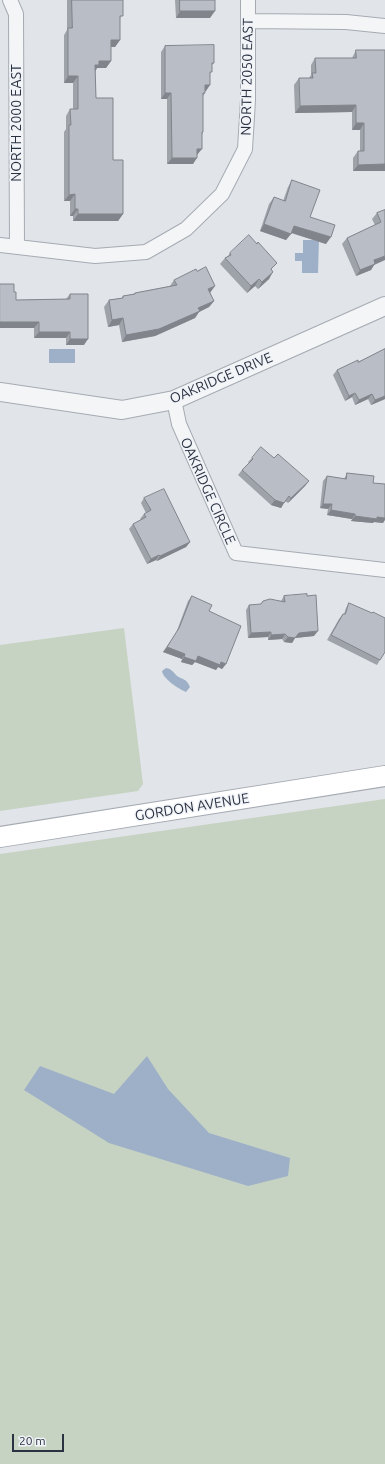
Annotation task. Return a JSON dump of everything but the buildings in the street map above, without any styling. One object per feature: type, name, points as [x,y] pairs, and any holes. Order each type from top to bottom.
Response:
[{"type":"main road","name":"GORDON AVENUE","points":[[0,837],[385,776]]},
{"type":"street","name":"NORTH 2000 EAST","points":[[10,0],[16,14],[17,246]]},
{"type":"street","name":"NORTH 2050 EAST","points":[[0,245],[95,256],[146,252],[186,230],[222,194],[245,149],[248,100],[248,0]]},
{"type":"street","points":[[248,21],[346,22],[385,26]]},
{"type":"street","name":"OAKRIDGE DRIVE","points":[[0,392],[122,410],[174,400],[385,306]]},
{"type":"street","name":"OAKRIDGE CIRCLE","points":[[174,400],[179,424],[236,553],[385,570]]},
{"type":"green space","points":[[124,628],[143,784],[138,791],[0,811],[0,645]]},
{"type":"green space","points":[[385,799],[385,1464],[0,1464],[0,854]]},
{"type":"water","points":[[303,240],[319,240],[318,273],[302,273],[302,261],[295,261],[295,253],[303,253]]},
{"type":"water","points":[[49,349],[75,349],[75,363],[49,363]]},
{"type":"water","points":[[166,668],[187,682],[190,687],[186,692],[165,677],[162,671]]},
{"type":"water","points":[[147,1056],[168,1089],[209,1133],[290,1158],[288,1176],[248,1186],[109,1143],[24,1090],[40,1066],[114,1094]]}]
